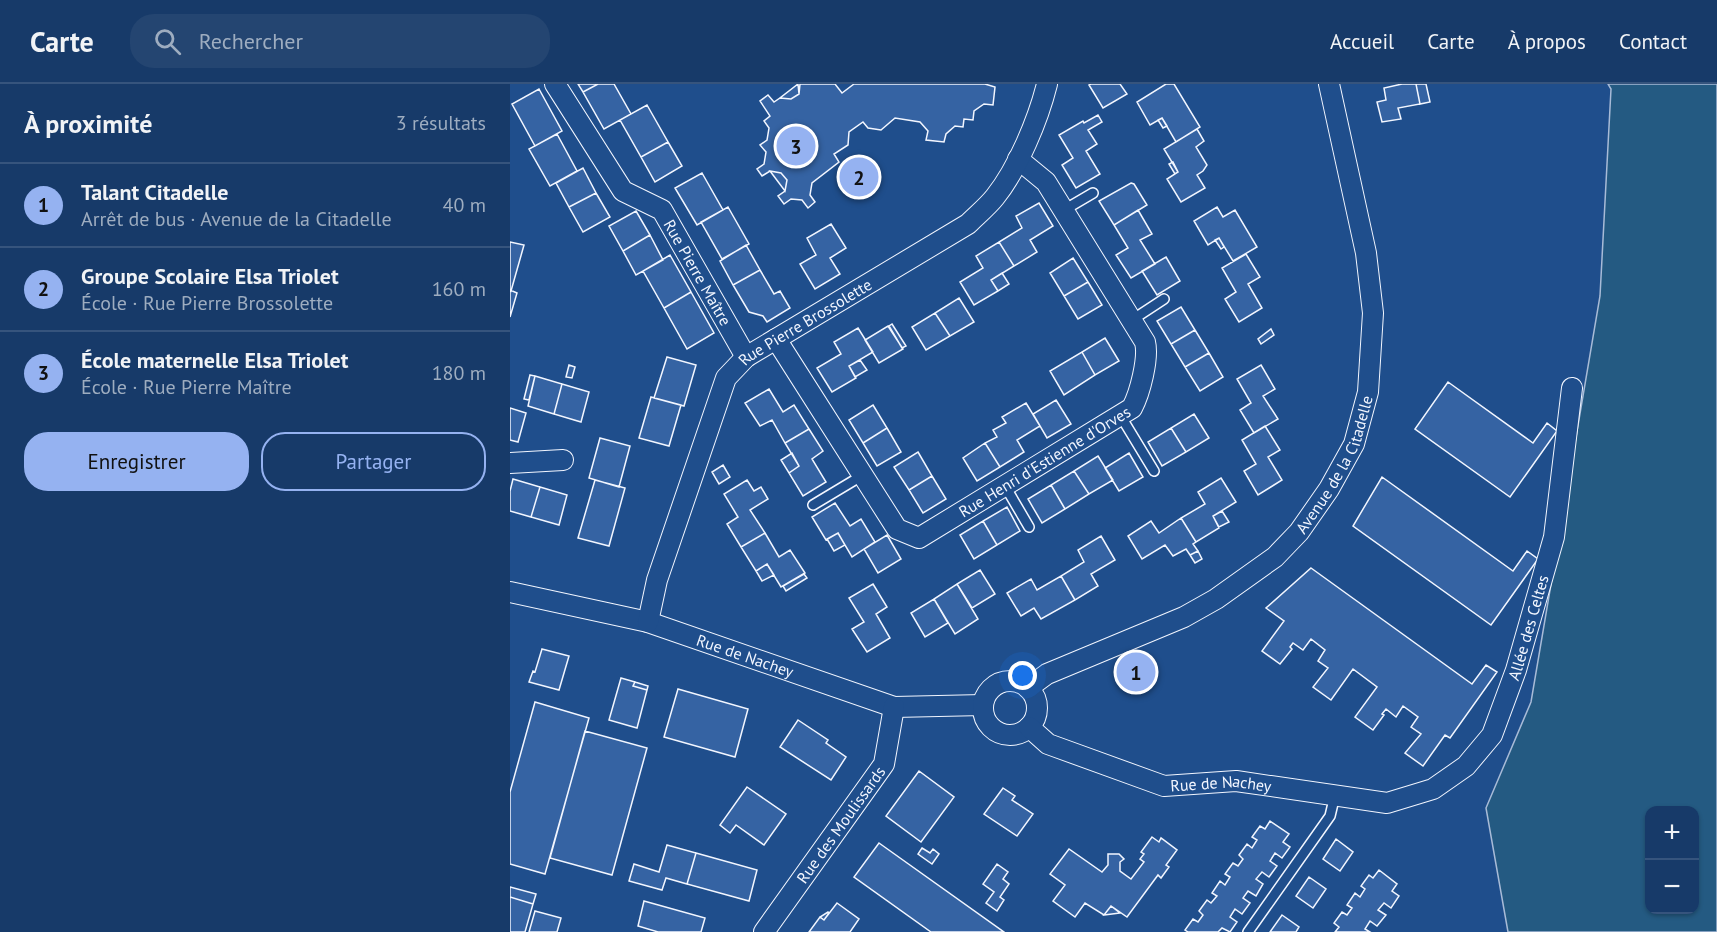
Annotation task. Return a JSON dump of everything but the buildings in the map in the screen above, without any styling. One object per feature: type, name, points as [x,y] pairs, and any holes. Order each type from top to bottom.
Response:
[{"type":"street","name":"Rue Pierre Maître","points":[[555,84],[623,191],[662,210],[746,357]]},
{"type":"street","name":"Rue Pierre Brossolette","points":[[648,622],[657,580],[726,378],[746,357],[968,224],[994,198],[1018,159],[1047,84]]},
{"type":"street","name":"Avenue de la Citadelle","points":[[1028,688],[1047,674],[1184,617],[1216,599],[1275,557],[1299,532],[1323,498],[1353,444],[1368,392],[1373,313],[1366,253],[1329,84]]},
{"type":"street","name":"Rue Henri d'Estienne d'Orves","points":[[776,339],[897,529],[920,538],[1132,408],[1136,400],[1146,354],[1145,342],[1046,182],[1018,159]]},
{"type":"street","name":"Allée des Celtes","points":[[1387,803],[1433,789],[1466,766],[1492,735],[1516,670],[1554,537],[1572,388]]},
{"type":"street","points":[[510,463],[563,460]]},
{"type":"street","name":"Rue de Nachey","points":[[510,592],[648,622],[894,706],[983,705]]},
{"type":"street","points":[[1013,681],[1028,688],[1034,694],[1037,712],[1029,727],[1014,735],[998,733],[986,721],[983,705],[985,697],[996,684],[1013,681]]},
{"type":"street","name":"Rue des Moulissards","points":[[764,932],[884,764],[894,706]]},
{"type":"street","name":"Rue de Nachey","points":[[1029,727],[1048,744],[1164,786],[1236,781],[1387,803]]},
{"type":"lane","points":[[1064,210],[1093,193]]},
{"type":"lane","points":[[1132,320],[1164,299]]},
{"type":"lane","points":[[1120,415],[1154,471]]},
{"type":"lane","points":[[813,505],[863,476]]},
{"type":"lane","points":[[1005,486],[1029,527]]},
{"type":"lane","points":[[1248,932],[1330,816],[1335,795]]},
{"type":"shaded area","points":[[1608,84],[1717,84],[1717,932],[1508,932],[1486,808],[1531,702],[1600,296],[1611,89]]},
{"type":"place","name":"École maternelle Elsa Triolet","points":[[796,146]]},
{"type":"place","name":"Groupe Scolaire Elsa Triolet","points":[[859,177]]},
{"type":"place","name":"Talant Citadelle","points":[[1136,672]]}]
